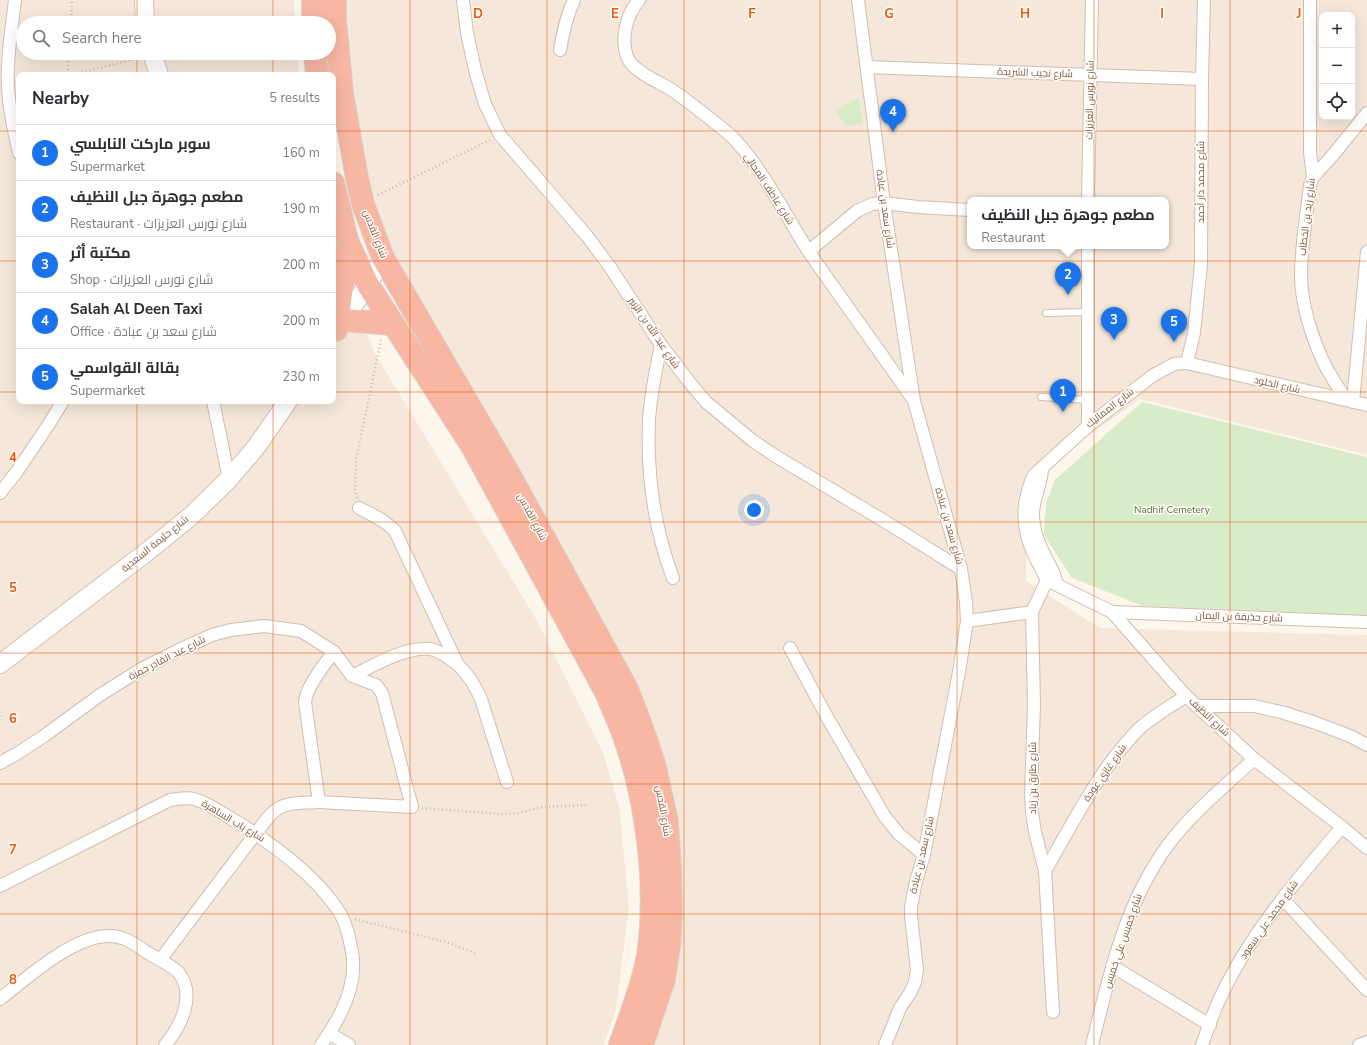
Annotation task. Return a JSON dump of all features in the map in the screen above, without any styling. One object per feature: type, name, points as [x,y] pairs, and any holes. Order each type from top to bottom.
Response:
[{"type":"highway","points":[[306,16],[313,0]]},
{"type":"highway","name":"شارع القدس","points":[[335,0],[335,16]]},
{"type":"highway","name":"شارع القدس","points":[[336,30],[342,93],[357,178],[363,204],[383,258],[508,472],[627,689],[655,767],[667,822],[671,913],[669,946],[664,979],[642,1045]]},
{"type":"highway","points":[[316,60],[317,72]]},
{"type":"highway","name":"شارع القدس","points":[[336,195],[348,244],[368,285],[389,324],[472,446],[607,694],[624,736],[635,775],[647,830],[651,901],[650,937],[647,956],[642,977],[620,1045]]},
{"type":"highway","points":[[348,244],[338,328],[389,324]]},
{"type":"street","points":[[15,0],[8,86],[16,138]]},
{"type":"street","points":[[144,0],[145,16]]},
{"type":"street","name":"شارع عبد الله بن الزبير","points":[[463,0],[467,33],[475,70],[485,104],[500,135],[587,236],[661,345],[706,402],[753,442],[961,569]]},
{"type":"street","points":[[560,50],[567,15],[574,0]]},
{"type":"street","name":"شارع عاطف المجالي","points":[[639,0],[634,6],[626,24],[625,38],[629,61],[635,68],[673,91],[705,114],[735,140],[754,162],[809,251],[914,401]]},
{"type":"street","name":"شارع سعد بن عبادة","points":[[858,0],[884,203],[914,401],[961,569],[967,621],[924,855],[916,881],[911,907],[917,970],[910,993],[900,1008],[885,1045]]},
{"type":"street","name":"شارع نورس العزيزات","points":[[1088,197],[1092,0]]},
{"type":"street","name":"شارع محمد دار أحمد","points":[[1187,363],[1194,333],[1201,264],[1204,0]]},
{"type":"street","name":"شارع زيد بن الخطاب","points":[[1310,0],[1310,152],[1312,181],[1302,262],[1302,296],[1324,364],[1350,401]]},
{"type":"street","points":[[154,60],[158,72]]},
{"type":"street","name":"شارع نجيب الشريدة","points":[[867,67],[1202,79]]},
{"type":"street","points":[[1312,181],[1367,113]]},
{"type":"street","points":[[809,251],[857,211],[872,204],[884,203],[967,210]]},
{"type":"street","points":[[1088,249],[1088,426]]},
{"type":"street","points":[[1350,401],[1367,252]]},
{"type":"street","points":[[338,328],[368,285],[383,258]]},
{"type":"street","points":[[661,345],[655,373],[649,419],[649,449],[651,486],[656,519],[665,556],[673,578]]},
{"type":"street","name":"شارع الخلود","points":[[1187,363],[1367,405]]},
{"type":"street","name":"شارع المماليك","points":[[1052,579],[1032,552],[1026,537],[1024,518],[1030,482],[1088,426],[1152,376],[1174,364],[1187,363]]},
{"type":"street","points":[[0,493],[27,458],[61,404]]},
{"type":"street","points":[[214,404],[229,479]]},
{"type":"street","name":"شارع حليمة السعدية","points":[[0,664],[148,551],[191,516],[229,479],[257,446],[286,404]]},
{"type":"street","points":[[359,508],[381,519],[395,531],[457,664],[476,687],[507,782]]},
{"type":"street","name":"شارع طارق بن زياد","points":[[1052,579],[1032,612],[1034,704],[1032,807],[1035,832],[1045,871],[1054,1012]]},
{"type":"street","name":"شارع النظيف","points":[[1052,579],[1112,612],[1186,696],[1254,759],[1367,848]]},
{"type":"street","points":[[967,621],[1032,612]]},
{"type":"street","name":"شارع حذيفة بن اليمان","points":[[1112,612],[1367,622]]},
{"type":"street","name":"شارع عبد القادر حمزة","points":[[0,764],[18,754],[121,681],[181,648],[212,636],[249,627],[281,628],[301,631],[334,652]]},
{"type":"street","points":[[352,676],[406,651],[420,648],[438,651],[457,664]]},
{"type":"street","points":[[790,648],[827,717],[885,817],[899,834],[924,855]]},
{"type":"street","points":[[160,960],[256,833],[271,815],[284,806],[318,802],[412,807],[382,693],[376,685],[352,676],[334,652],[308,689],[306,696],[318,802]]},
{"type":"street","name":"شارع غازي عودة","points":[[1045,871],[1083,804],[1103,772],[1122,747],[1140,727],[1186,696]]},
{"type":"street","points":[[1197,706],[1254,706],[1281,712],[1350,736],[1367,745]]},
{"type":"street","name":"شارع خميس علي خميس","points":[[1092,1045],[1112,966],[1132,909],[1142,886],[1154,865],[1184,825],[1254,759]]},
{"type":"street","name":"شارع باب الساهرة","points":[[0,886],[170,800],[184,798],[195,799],[206,804],[256,833],[313,880],[332,902],[341,916],[347,930],[353,954],[352,977],[348,999],[329,1034],[321,1045]]},
{"type":"street","name":"شارع محمد علي سعود","points":[[1202,1045],[1222,994],[1245,952],[1283,899],[1342,827]]},
{"type":"street","points":[[1283,899],[1367,990]]},
{"type":"street","points":[[0,999],[43,965],[71,947],[93,938],[106,936],[118,937],[129,941],[178,972],[185,984],[187,1001],[182,1018],[165,1045]]},
{"type":"street","points":[[1112,966],[1210,1025]]},
{"type":"street","points":[[329,1034],[349,1045]]},
{"type":"street","points":[[1359,1045],[1367,1042]]},
{"type":"lane","points":[[1046,313],[1087,312]]},
{"type":"lane","points":[[1041,397],[1087,400]]},
{"type":"path","points":[[71,16],[72,0]]},
{"type":"path","points":[[68,60],[69,72]]},
{"type":"path","points":[[81,72],[128,60]]},
{"type":"path","points":[[377,195],[500,135]]},
{"type":"path","points":[[359,508],[355,490],[356,460],[389,324]]},
{"type":"path","points":[[412,807],[500,814],[518,813],[542,807],[587,805]]},
{"type":"path","points":[[341,916],[446,942],[475,953]]},
{"type":"shaded area","points":[[0,0],[294,0],[295,16],[16,16],[16,60],[298,60],[299,72],[16,72],[16,404],[336,404],[336,255],[374,352],[536,619],[603,753],[619,806],[629,907],[616,1009],[604,1045],[0,1045]]},
{"type":"shaded area","points":[[341,0],[1367,0],[1367,455],[1140,399],[1026,480],[1026,581],[1100,628],[1367,635],[1367,1045],[649,1045],[674,827],[383,240],[354,148]]},
{"type":"green space","points":[[859,97],[862,124],[847,127],[836,111]]},
{"type":"green space","name":"Nadhif Cemetery","points":[[1142,402],[1367,457],[1367,616],[1143,606],[1072,578],[1044,535],[1046,503],[1055,480]]},
{"type":"place","name":"Salah Al Deen Taxi","points":[[893,132]]},
{"type":"place","name":"مطعم جوهرة جبل النظيف","points":[[1068,295]]},
{"type":"place","name":"مكتبة أثر","points":[[1114,340]]},
{"type":"place","name":"بقالة القواسمي","points":[[1174,342]]},
{"type":"place","name":"سوبر ماركت النابلسي","points":[[1063,412]]}]
